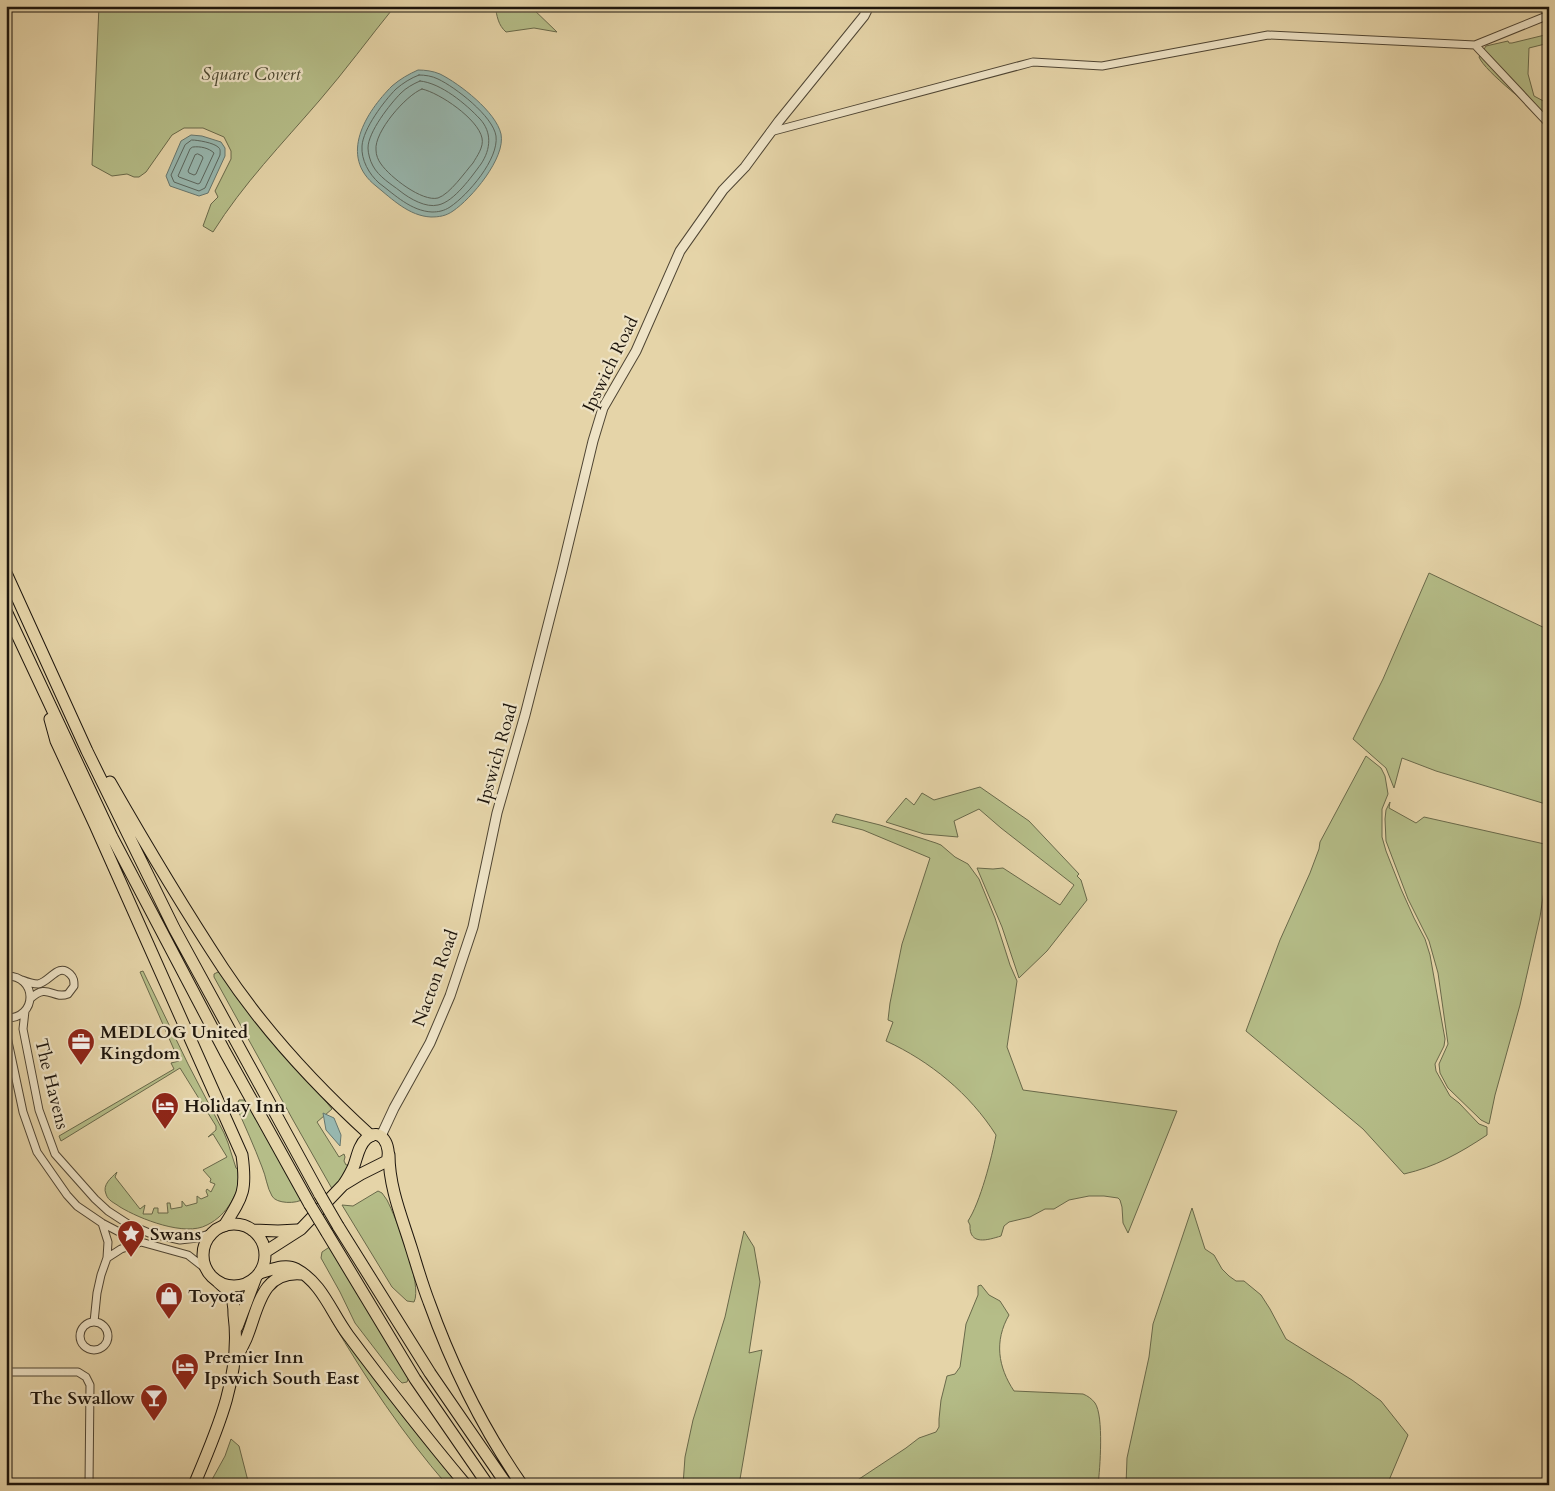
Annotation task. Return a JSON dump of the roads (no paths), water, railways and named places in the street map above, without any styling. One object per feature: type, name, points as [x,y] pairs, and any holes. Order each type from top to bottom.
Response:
[{"type":"main road","points":[[6,572],[86,751],[174,928],[320,1195],[430,1373],[507,1485]]},
{"type":"main road","points":[[6,611],[112,837],[225,1052],[310,1205],[416,1379],[488,1485]]},
{"type":"main road","points":[[45,695],[56,741],[242,1155],[245,1178],[244,1191],[224,1226]]},
{"type":"main road","points":[[86,751],[105,774],[161,870],[230,977],[265,1025],[315,1083],[348,1116],[386,1141],[389,1147],[390,1179],[428,1302],[451,1359],[488,1431],[522,1485]]},
{"type":"main road","points":[[265,1252],[301,1229],[343,1185],[353,1168],[360,1147],[366,1139],[376,1136]]},
{"type":"main road","points":[[343,1185],[381,1165],[387,1161],[389,1155]]},
{"type":"main road","points":[[194,1485],[224,1409],[235,1359],[236,1330],[233,1300],[229,1293],[210,1276],[203,1261],[203,1249],[212,1233],[224,1226],[240,1225],[252,1230],[288,1231],[301,1229]]},
{"type":"main road","points":[[236,1330],[264,1260],[265,1252],[261,1241],[252,1230]]},
{"type":"main road","points":[[218,1282],[227,1286],[238,1286],[248,1283],[258,1275],[286,1267],[294,1268],[314,1282],[346,1332],[423,1434],[466,1485]]},
{"type":"main road","points":[[235,1359],[246,1339],[257,1303],[268,1286],[285,1275],[305,1275]]},
{"type":"street","name":"Ipswich Road","points":[[495,823],[525,715],[593,441],[603,408],[636,351],[680,251],[723,190],[745,167],[770,132],[864,16],[868,6]]},
{"type":"street","points":[[770,132],[1033,62],[1102,66],[1268,35],[1475,45],[1549,15]]},
{"type":"street","points":[[1475,45],[1549,124]]},
{"type":"street","name":"Nacton Road","points":[[376,1136],[394,1108],[430,1043],[450,996],[472,927],[495,823]]},
{"type":"street","points":[[6,976],[14,976],[36,984],[42,983],[60,970],[72,976],[74,986],[68,994],[58,995],[45,991],[35,994],[30,999]]},
{"type":"street","points":[[22,980],[28,989],[30,999]]},
{"type":"street","name":"The Havens","points":[[30,999],[24,1011],[23,1029],[39,1110],[55,1154],[95,1199],[108,1211],[128,1224],[149,1233],[180,1240],[197,1238],[212,1233]]},
{"type":"street","points":[[6,1018],[16,1017],[24,1011]]},
{"type":"street","name":"The Havens","points":[[6,1032],[23,1112],[37,1152],[67,1195],[77,1206],[102,1223],[141,1242],[188,1255],[206,1269]]},
{"type":"street","points":[[94,1322],[97,1293],[107,1258],[108,1242],[102,1223]]},
{"type":"street","points":[[107,1258],[121,1249],[141,1242]]},
{"type":"street","points":[[94,1322],[106,1328],[108,1337],[102,1348],[92,1350],[84,1346],[80,1333],[84,1326],[94,1322]]},
{"type":"street","points":[[6,1372],[78,1372],[86,1377],[90,1385],[89,1485]]},
{"type":"water","points":[[418,70],[440,74],[457,84],[485,108],[498,126],[501,134],[498,154],[486,177],[460,205],[450,213],[440,216],[431,217],[415,214],[401,206],[376,186],[365,174],[359,161],[360,134],[373,108],[392,86]]},
{"type":"water","points":[[191,135],[202,136],[221,142],[225,148],[225,156],[208,193],[199,196],[170,186],[166,176],[181,141]]},
{"type":"water","points":[[323,1113],[334,1118],[341,1135],[340,1146],[326,1130]]},
{"type":"place","name":"MEDLOG United Kingdom","points":[[81,1066]]},
{"type":"place","name":"Holiday Inn","points":[[165,1130]]},
{"type":"place","name":"Swans","points":[[131,1258]]},
{"type":"place","name":"Toyota","points":[[169,1320]]},
{"type":"place","name":"Premier Inn Ipswich South East","points":[[185,1391]]},
{"type":"place","name":"The Swallow","points":[[154,1422]]},
{"type":"park label","name":"Square Covert","points":[[251,74]]}]
